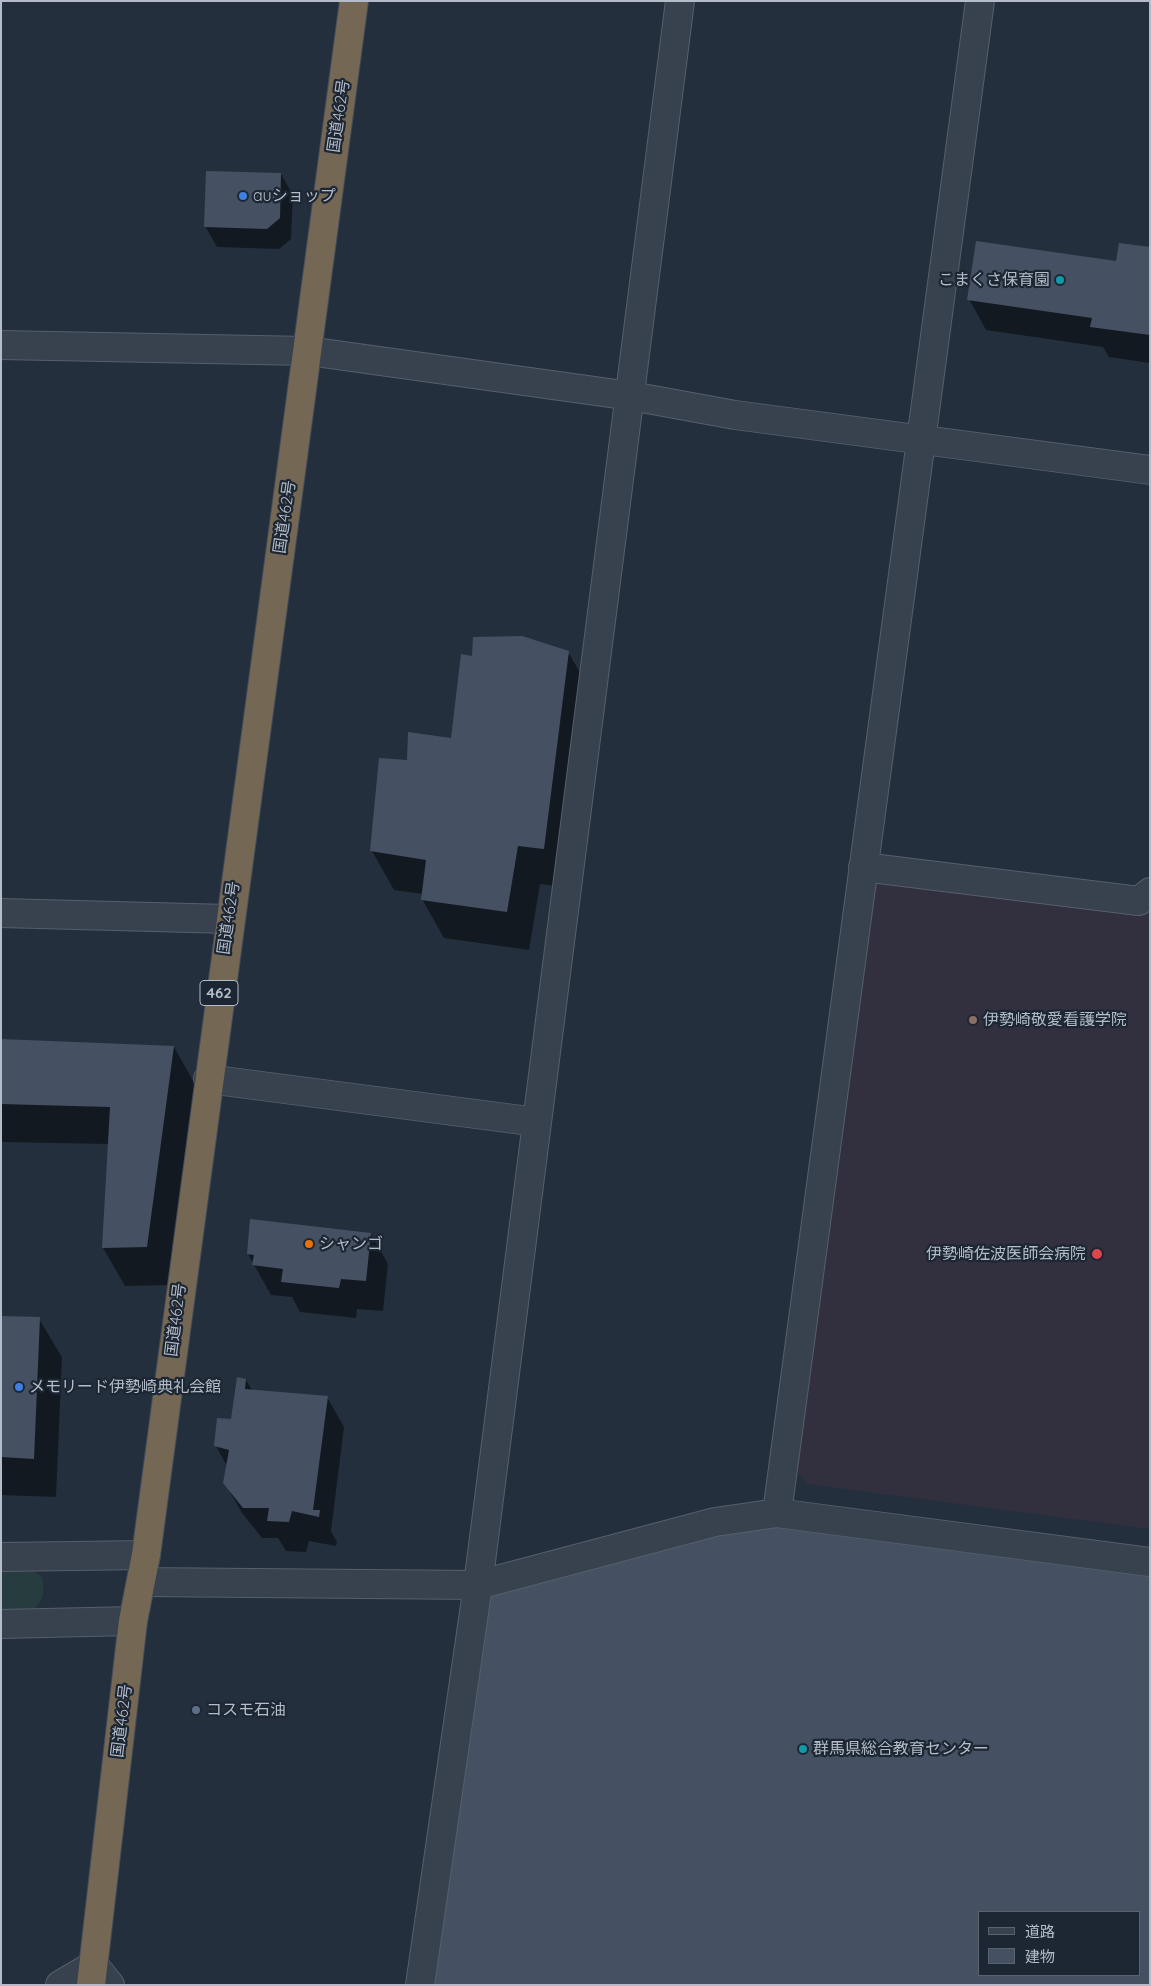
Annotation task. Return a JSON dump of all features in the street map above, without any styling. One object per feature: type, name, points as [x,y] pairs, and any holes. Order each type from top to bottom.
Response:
[{"type":"highway","name":"国道462号","points":[[98,1978],[133,1621],[146,1555],[229,919],[308,351],[354,1]]},
{"type":"street","points":[[420,1985],[478,1585],[680,1]]},
{"type":"street","points":[[777,1513],[980,1]]},
{"type":"street","points":[[1,345],[308,351],[631,396],[735,415],[1150,470]]},
{"type":"street","points":[[863,867],[1139,901],[1150,892]]},
{"type":"street","points":[[1,913],[229,919]]},
{"type":"street","points":[[208,1079],[536,1122]]},
{"type":"street","points":[[141,1582],[478,1585],[715,1522],[777,1513],[1150,1562]]},
{"type":"street","points":[[1,1557],[146,1555]]},
{"type":"street","points":[[1,1624],[133,1621]]},
{"type":"street","points":[[60,1985],[98,1978]]},
{"type":"shaded area","points":[[888,879],[1150,904],[1150,1529],[808,1484],[793,1468],[874,885]]},
{"type":"green space","points":[[27,1567],[42,1577],[43,1593],[38,1605],[30,1614],[1,1614],[1,1568]]},
{"type":"building","name":"auショップ","points":[[206,171],[281,173],[280,218],[267,229],[204,227]]},
{"type":"building","name":"こまくさ保育園","points":[[976,241],[1116,261],[1119,243],[1150,247],[1150,335],[1090,327],[1092,318],[967,300]]},
{"type":"building","points":[[522,636],[569,651],[544,849],[518,846],[507,912],[421,900],[426,860],[370,851],[379,758],[407,760],[408,732],[451,738],[461,654],[472,656],[473,637]]},
{"type":"building","points":[[1,1039],[174,1046],[147,1247],[102,1248],[110,1107],[1,1104]]},
{"type":"building","name":"シャンゴ","points":[[250,1219],[371,1233],[366,1281],[341,1279],[339,1288],[281,1282],[283,1269],[252,1265],[254,1255],[247,1254]]},
{"type":"building","name":"メモリード伊勢崎典礼会館","points":[[1,1316],[40,1317],[34,1459],[1,1457]]},
{"type":"building","points":[[237,1377],[246,1379],[245,1389],[328,1396],[313,1510],[320,1510],[319,1517],[292,1511],[289,1522],[267,1521],[269,1508],[243,1508],[223,1483],[229,1450],[214,1446],[217,1418],[231,1419]]},
{"type":"building","name":"群馬県総合教育センター","points":[[777,1513],[1150,1562],[1150,1985],[424,1985],[478,1585]]},
{"type":"place","name":"auショップ","points":[[243,196]]},
{"type":"place","name":"こまくさ保育園","points":[[1060,280]]},
{"type":"place","name":"伊勢崎敬愛看護学院","points":[[973,1020]]},
{"type":"place","name":"シャンゴ","points":[[309,1244]]},
{"type":"place","name":"伊勢崎佐波医師会病院","points":[[1097,1254]]},
{"type":"place","name":"メモリード伊勢崎典礼会館","points":[[19,1387]]},
{"type":"place","name":"コスモ石油","points":[[196,1710]]},
{"type":"place","name":"群馬県総合教育センター","points":[[803,1749]]}]
